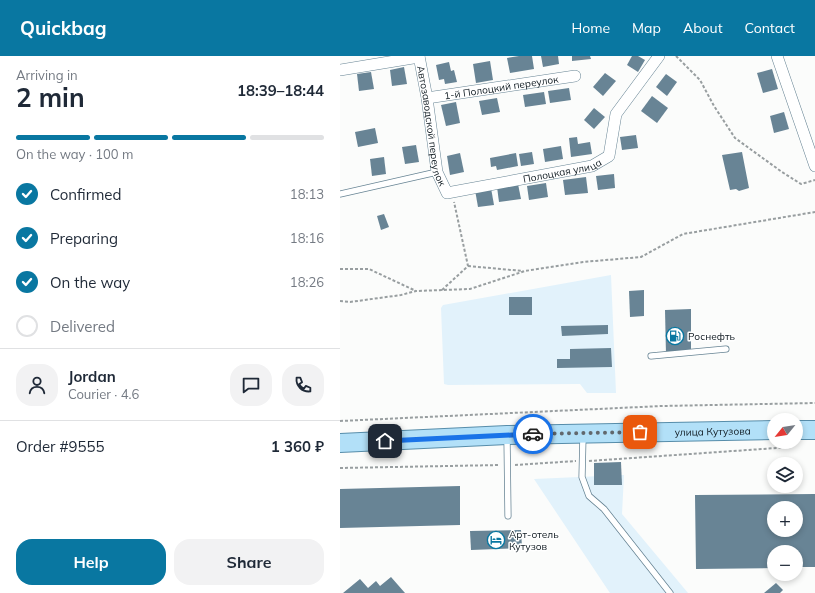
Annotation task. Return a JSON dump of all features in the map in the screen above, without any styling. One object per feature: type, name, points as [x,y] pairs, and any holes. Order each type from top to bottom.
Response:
[{"type":"main road","name":"улица Кутузова","points":[[340,443],[506,435],[767,430]]},
{"type":"main road","points":[[803,430],[815,430]]},
{"type":"street","name":"Полоцкая улица","points":[[450,197],[592,166],[609,156],[616,114],[659,56]]},
{"type":"street","points":[[777,56],[815,166]]},
{"type":"street","name":"Автозаводской переулок","points":[[419,57],[427,98],[438,172],[450,197]]},
{"type":"street","points":[[340,70],[419,57]]},
{"type":"street","name":"1-й Полоцкий переулок","points":[[427,98],[575,76]]},
{"type":"lane","points":[[340,194],[438,172]]},
{"type":"lane","points":[[651,356],[726,349]]},
{"type":"lane","points":[[583,433],[582,477],[589,496],[604,509],[670,593]]},
{"type":"lane","points":[[506,435],[508,516]]},
{"type":"path","points":[[676,56],[700,80],[735,138],[800,184],[815,180]]},
{"type":"path","points":[[450,197],[468,266]]},
{"type":"path","points":[[340,301],[350,302],[401,295],[416,291],[470,289],[525,271],[583,262],[641,257],[683,234],[815,212]]},
{"type":"path","points":[[442,290],[468,266],[525,271]]},
{"type":"path","points":[[340,269],[369,269],[416,291]]},
{"type":"path","points":[[340,421],[662,406],[815,403]]},
{"type":"path","points":[[340,468],[507,465],[767,449]]},
{"type":"shaded area","points":[[611,275],[616,393],[587,393],[580,384],[444,384],[441,308],[443,305]]},
{"type":"shaded area","points":[[624,475],[622,514],[688,593],[610,593],[534,479]]},
{"type":"building","points":[[532,56],[534,69],[510,73],[507,58]]},
{"type":"building","points":[[541,56],[558,56],[559,64],[543,67]]},
{"type":"building","points":[[572,56],[590,56],[591,59],[572,61]]},
{"type":"building","points":[[632,56],[638,56],[645,60],[638,72],[627,65]]},
{"type":"building","points":[[490,61],[493,80],[476,83],[473,64]]},
{"type":"building","points":[[449,62],[451,71],[454,70],[457,82],[445,84],[444,79],[439,80],[436,65]]},
{"type":"building","points":[[404,67],[407,84],[392,86],[390,70]]},
{"type":"building","points":[[772,69],[778,89],[763,93],[757,73]]},
{"type":"building","points":[[371,72],[374,89],[359,91],[357,74]]},
{"type":"building","points":[[605,73],[616,81],[603,96],[593,87]]},
{"type":"building","points":[[666,74],[677,82],[667,96],[656,87]]},
{"type":"building","points":[[569,88],[571,100],[550,103],[548,91]]},
{"type":"building","points":[[544,92],[546,104],[525,107],[523,95]]},
{"type":"building","points":[[652,96],[668,108],[657,123],[641,111]]},
{"type":"building","points":[[497,98],[500,112],[482,115],[479,101]]},
{"type":"building","points":[[456,102],[460,123],[446,126],[441,105]]},
{"type":"building","points":[[594,108],[605,117],[594,129],[584,120]]},
{"type":"building","points":[[784,112],[789,129],[774,133],[770,116]]},
{"type":"building","points":[[375,128],[378,143],[358,147],[355,132]]},
{"type":"building","points":[[636,135],[638,148],[622,150],[620,137]]},
{"type":"building","points":[[577,137],[578,144],[590,142],[592,154],[571,157],[569,138]]},
{"type":"building","points":[[416,145],[419,162],[405,164],[402,147]]},
{"type":"building","points":[[561,146],[563,159],[545,162],[543,149]]},
{"type":"building","points":[[532,152],[534,164],[521,166],[519,154]]},
{"type":"building","points":[[742,152],[749,188],[739,191],[736,189],[730,190],[722,155]]},
{"type":"building","points":[[460,153],[464,172],[450,175],[447,156]]},
{"type":"building","points":[[516,153],[518,166],[497,170],[496,166],[491,167],[490,158]]},
{"type":"building","points":[[384,157],[386,174],[372,176],[370,159]]},
{"type":"building","points":[[614,174],[615,188],[598,190],[596,176]]},
{"type":"building","points":[[586,177],[588,193],[565,195],[563,180]]},
{"type":"building","points":[[546,183],[548,197],[529,200],[527,186]]},
{"type":"building","points":[[518,184],[521,199],[499,202],[497,187]]},
{"type":"building","points":[[491,188],[494,205],[478,207],[475,190]]},
{"type":"building","points":[[384,214],[389,227],[381,230],[377,216]]},
{"type":"building","points":[[644,290],[644,316],[630,317],[629,291]]},
{"type":"building","points":[[509,297],[532,297],[532,315],[509,315]]},
{"type":"building","points":[[691,309],[691,355],[666,355],[665,310]]},
{"type":"building","points":[[608,325],[608,334],[562,336],[561,326]]},
{"type":"building","points":[[611,348],[612,367],[557,368],[557,359],[570,359],[570,349]]},
{"type":"building","points":[[621,462],[622,485],[594,485],[594,463]]},
{"type":"building","points":[[460,486],[460,525],[340,528],[340,489]]},
{"type":"building","points":[[815,494],[815,567],[803,567],[803,545],[767,545],[767,568],[696,569],[695,495]]},
{"type":"building","name":"Арт-отель Кутузов","points":[[521,530],[522,548],[471,550],[470,531]]},
{"type":"building","points":[[391,577],[405,593],[343,593],[360,579],[368,588],[376,581],[380,586]]},
{"type":"building","points":[[776,583],[783,590],[780,593],[764,593]]},
{"type":"way so far","points":[[533,434],[640,432]]},
{"type":"place","name":"Роснефть","points":[[675,336]]},
{"type":"place","name":"Арт-отель Кутузов","points":[[496,540]]},
{"type":"route","points":[[385,441],[533,434]]}]
